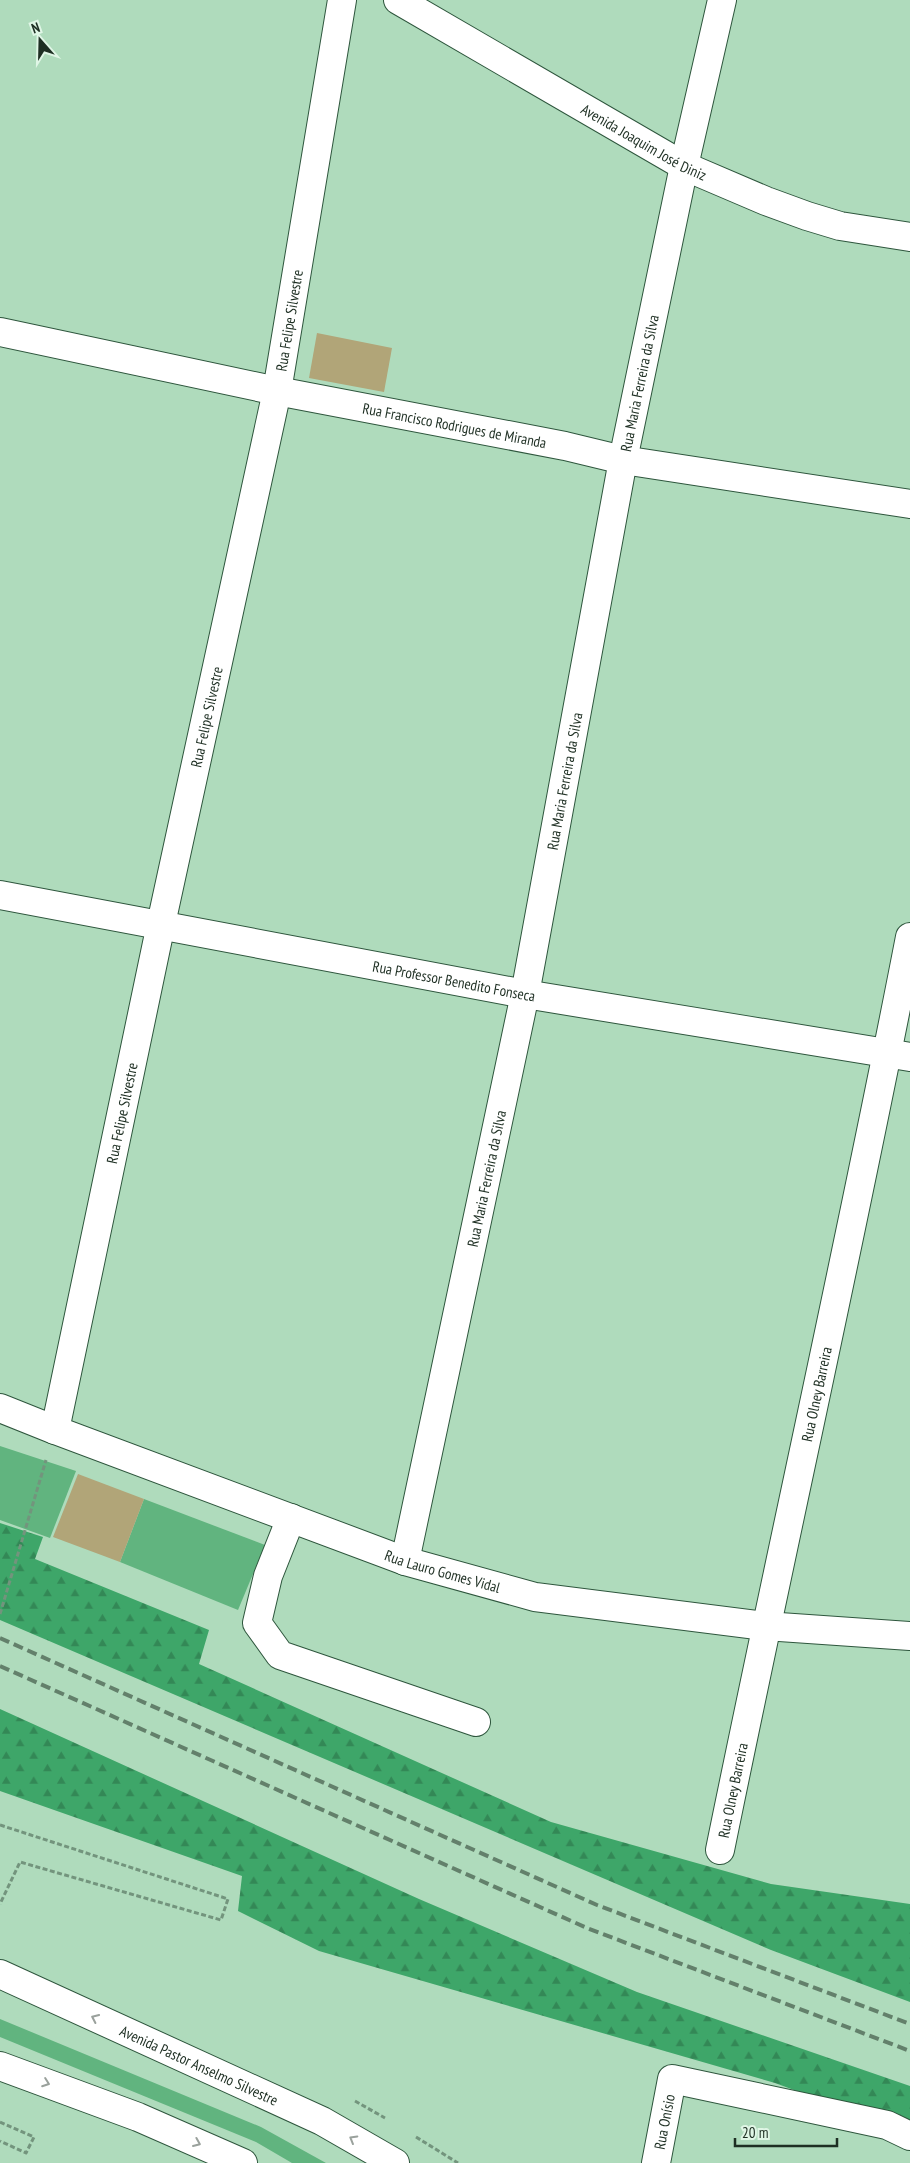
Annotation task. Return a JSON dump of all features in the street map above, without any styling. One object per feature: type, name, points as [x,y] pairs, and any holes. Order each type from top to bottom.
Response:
[{"type":"street","name":"Rua Felipe Silvestre","points":[[52,1442],[161,924],[277,391],[342,0]]},
{"type":"street","name":"Avenida Joaquim José Diniz","points":[[398,0],[684,166],[766,201],[807,216],[840,226],[910,237]]},
{"type":"street","name":"Rua Maria Ferreira da Silva","points":[[405,1561],[525,994],[623,460],[684,166],[722,0]]},
{"type":"street","name":"Rua Francisco Rodrigues de Miranda","points":[[0,332],[277,391],[565,446],[623,460],[910,504]]},
{"type":"street","name":"Rua Professor Benedito Fonseca","points":[[0,895],[525,994],[899,1055]]},
{"type":"street","name":"Rua Olney Barreira","points":[[720,1850],[765,1626],[899,1055],[910,937]]},
{"type":"street","name":"Rua Lauro Gomes Vidal","points":[[1,1407],[52,1442],[291,1518],[405,1561],[535,1598],[765,1626],[910,1636]]},
{"type":"street","points":[[291,1518],[268,1576],[258,1623],[280,1655],[476,1722]]},
{"type":"street","name":"Avenida Pastor Anselmo Silvestre","points":[[1,1974],[322,2121],[395,2163]]},
{"type":"street","points":[[0,2066],[138,2117],[244,2163]]},
{"type":"street","name":"Rua Onísio","points":[[656,2163],[672,2079],[887,2125],[910,2136]]},
{"type":"path","points":[[0,1614],[52,1442]]},
{"type":"path","points":[[0,1825],[228,1899],[221,1920],[20,1862],[0,1904]]},
{"type":"path","points":[[0,2122],[34,2137],[26,2153],[0,2141]]},
{"type":"green space","points":[[0,1446],[76,1471],[50,1538],[0,1520]]},
{"type":"green space","points":[[144,1499],[265,1545],[238,1610],[120,1562]]},
{"type":"green space","points":[[0,1523],[43,1537],[35,1559],[209,1630],[199,1664],[551,1822],[771,1884],[910,1904],[910,2002],[771,1950],[0,1620]]},
{"type":"green space","points":[[0,1709],[419,1899],[637,1992],[910,2086],[910,2133],[775,2083],[319,1951],[238,1911],[242,1876],[0,1791]]},
{"type":"green space","points":[[0,2019],[261,2127],[326,2163],[292,2163],[256,2142],[0,2037]]},
{"type":"building","points":[[317,333],[392,348],[384,392],[309,378]]},
{"type":"building","points":[[78,1474],[144,1499],[120,1562],[53,1537]]},
{"type":"railway","points":[[0,1638],[597,1905],[910,2024]]},
{"type":"railway","points":[[0,1666],[587,1928],[910,2051]]}]
